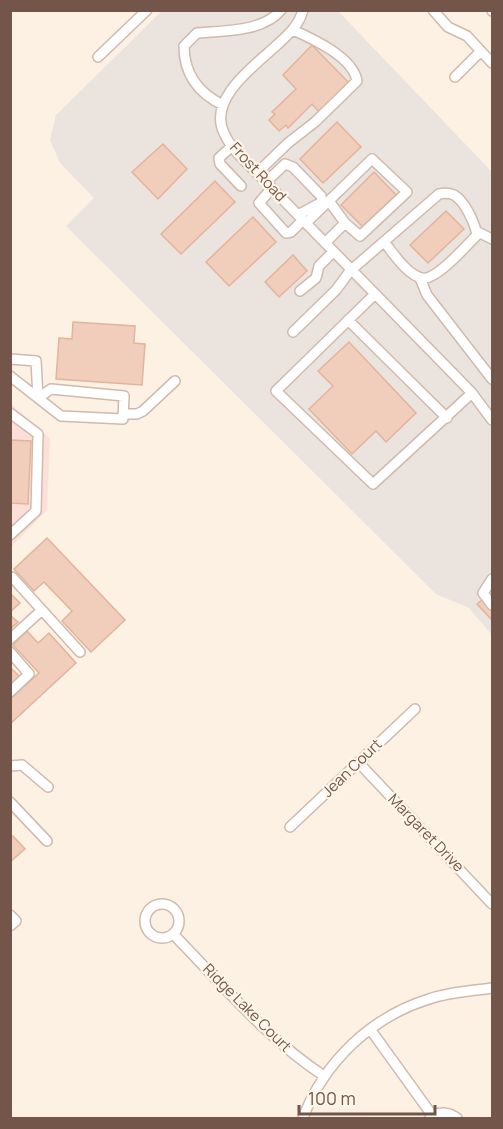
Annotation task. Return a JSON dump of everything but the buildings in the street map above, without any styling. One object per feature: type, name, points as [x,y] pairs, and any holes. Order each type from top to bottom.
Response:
[{"type":"street","points":[[98,57],[147,10]]},
{"type":"street","points":[[281,10],[278,15],[250,28],[197,33],[183,46],[184,61],[194,85],[212,100],[223,105],[231,89],[242,77],[293,30],[303,10]]},
{"type":"street","points":[[433,10],[448,27],[467,36],[492,63]]},
{"type":"street","points":[[256,173],[315,122],[357,81],[355,73],[333,52],[293,30]]},
{"type":"street","points":[[455,77],[481,51]]},
{"type":"street","name":"Frost Road","points":[[223,105],[220,121],[223,132],[232,146],[350,271],[472,393],[492,420]]},
{"type":"street","points":[[232,146],[219,158],[220,164],[241,186]]},
{"type":"street","points":[[302,220],[328,201],[372,159],[407,192],[360,236],[345,223],[328,201]]},
{"type":"street","points":[[285,164],[293,167],[321,196],[322,202],[291,232],[286,233],[259,203],[269,185],[285,164]]},
{"type":"street","points":[[293,332],[336,290],[350,271],[439,194],[455,195],[460,200],[477,235],[431,278],[420,278]]},
{"type":"street","points":[[325,243],[345,223]]},
{"type":"street","points":[[476,231],[492,238]]},
{"type":"street","points":[[385,243],[410,271],[420,278],[427,295],[492,379]]},
{"type":"street","points":[[300,291],[316,278],[319,266],[333,252]]},
{"type":"street","points":[[374,295],[276,391],[373,484],[472,393]]},
{"type":"street","points":[[348,320],[447,418]]},
{"type":"street","points":[[10,359],[36,361],[38,398]]},
{"type":"street","points":[[10,376],[38,398],[61,416],[123,419],[124,396],[51,389],[38,398]]},
{"type":"street","points":[[123,414],[137,414],[143,411],[175,381]]},
{"type":"street","points":[[10,413],[38,434],[36,511],[10,535]]},
{"type":"street","points":[[12,577],[80,652]]},
{"type":"street","points":[[492,579],[483,593],[492,605]]},
{"type":"street","points":[[10,639],[42,610]]},
{"type":"street","points":[[10,652],[30,674],[10,692]]},
{"type":"street","name":"Jean Court","points":[[290,827],[415,709]]},
{"type":"street","name":"Margaret Drive","points":[[358,762],[492,904]]},
{"type":"street","points":[[10,766],[22,765],[48,787]]},
{"type":"street","points":[[10,802],[47,841]]},
{"type":"street","points":[[10,915],[16,921],[10,926]]},
{"type":"street","name":"Ridge Lake Court","points":[[174,934],[266,1031],[324,1076]]},
{"type":"street","points":[[303,1119],[309,1102],[324,1076],[353,1043],[370,1029],[389,1016],[428,999],[492,988]]},
{"type":"street","points":[[370,1029],[431,1117],[445,1113],[457,1119]]},
{"type":"shaded area","points":[[162,11],[338,11],[492,172],[492,635],[469,608],[436,594],[66,226],[94,198],[60,163],[50,140],[56,115]]},
{"type":"shaded area","points":[[11,404],[50,439],[47,510],[11,547]]}]
